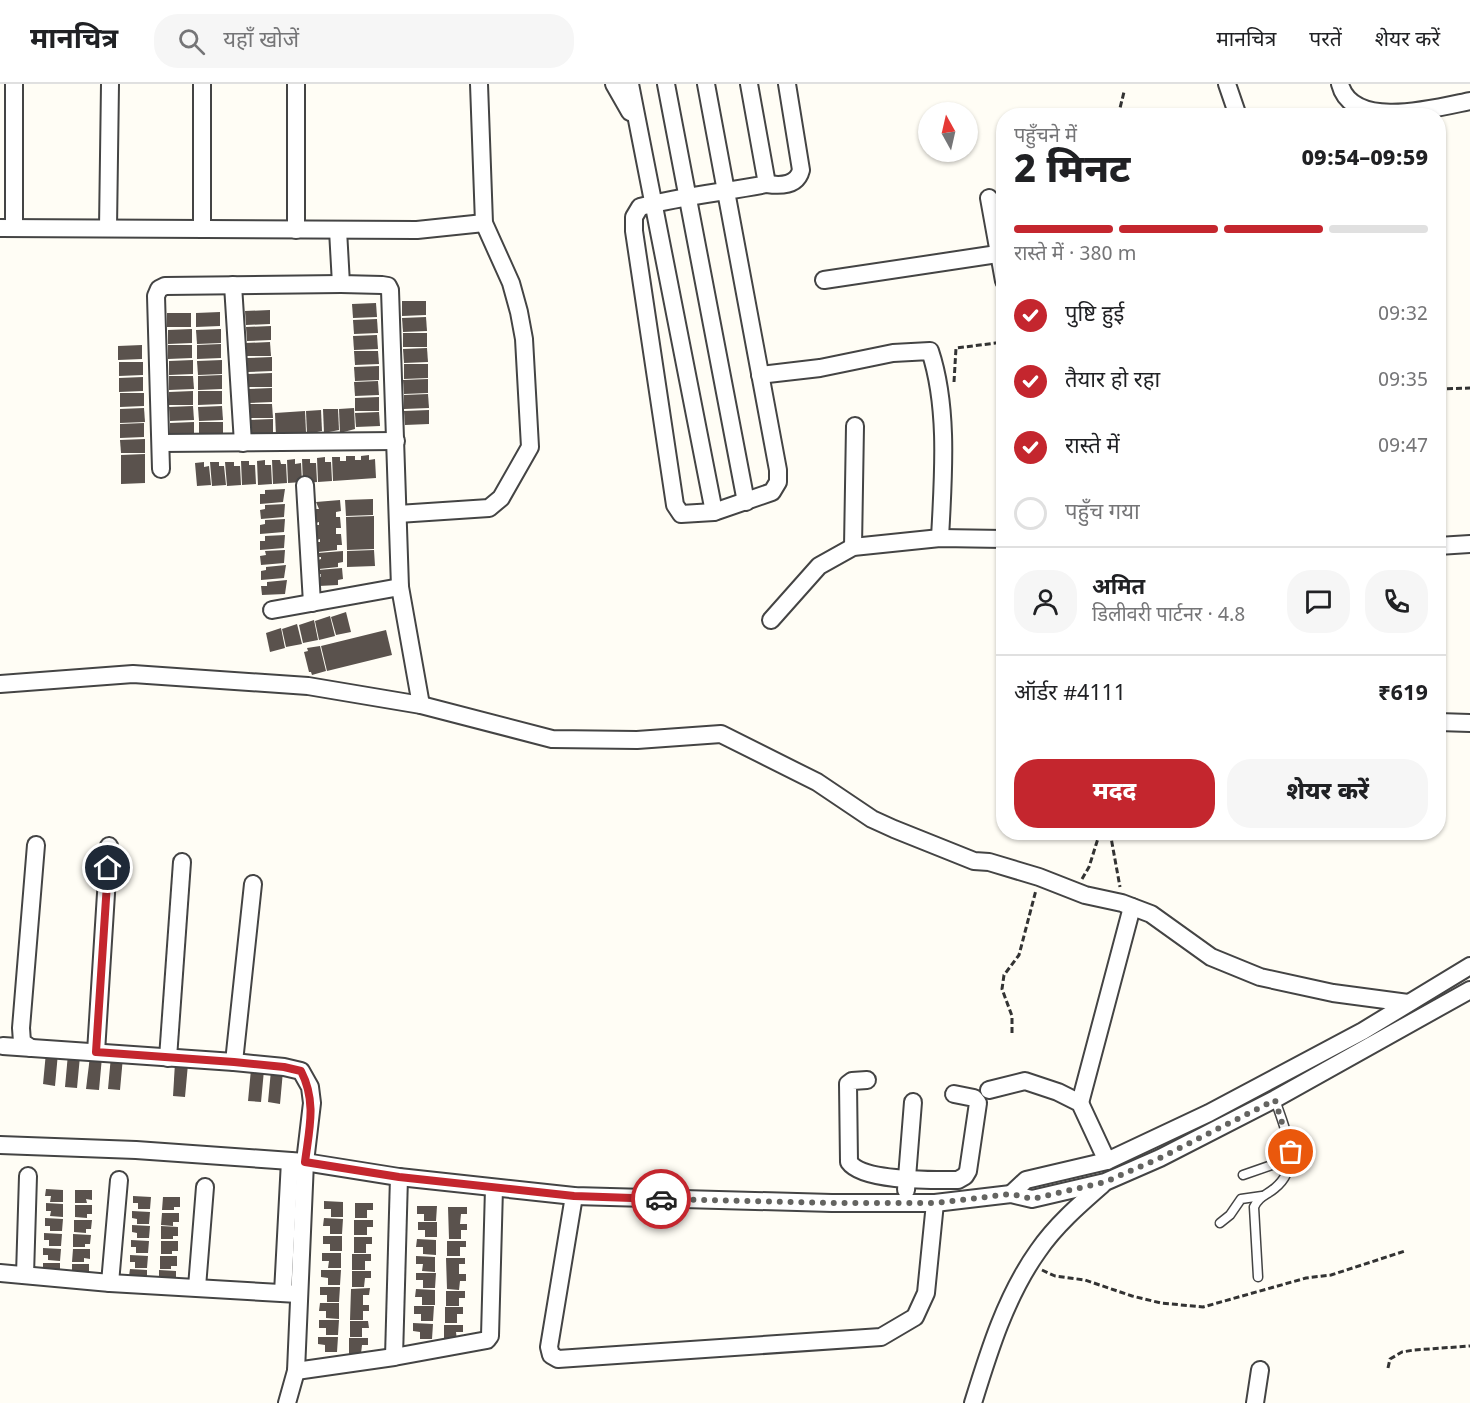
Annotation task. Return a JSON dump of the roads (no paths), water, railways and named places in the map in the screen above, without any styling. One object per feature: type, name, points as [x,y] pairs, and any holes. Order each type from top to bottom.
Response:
[{"type":"street","points":[[14,84],[7,228],[417,230],[484,223]]},
{"type":"street","points":[[108,228],[110,84]]},
{"type":"street","points":[[202,84],[202,229]]},
{"type":"street","points":[[296,84],[296,230]]},
{"type":"street","points":[[398,514],[489,508],[501,498],[530,447],[524,339],[519,312],[511,283],[484,223],[479,84]]},
{"type":"street","points":[[614,84],[638,126]]},
{"type":"street","points":[[630,84],[714,512]]},
{"type":"street","points":[[666,84],[746,502]]},
{"type":"street","points":[[706,84],[726,192],[760,375],[778,470],[778,482],[772,492],[746,502],[714,512],[681,514],[676,510],[675,505],[634,231],[634,217],[640,207],[654,203],[726,192],[767,184],[778,186],[789,184],[800,175],[787,84]]},
{"type":"street","points":[[749,84],[767,184]]},
{"type":"street","points":[[1227,84],[1235,108]]},
{"type":"street","points":[[1340,84],[1343,95],[1356,106],[1364,108]]},
{"type":"street","points":[[1426,108],[1470,101]]},
{"type":"street","points":[[989,198],[996,228]]},
{"type":"street","points":[[338,230],[341,284]]},
{"type":"street","points":[[824,280],[996,254]]},
{"type":"street","points":[[233,285],[243,443]]},
{"type":"street","points":[[161,469],[156,296],[159,289],[165,286],[233,285],[388,286],[390,290],[400,586],[421,705]]},
{"type":"street","points":[[760,375],[819,368],[893,353],[930,351],[939,390],[943,471],[940,538]]},
{"type":"street","points":[[853,547],[855,426]]},
{"type":"street","points":[[161,443],[396,441]]},
{"type":"street","points":[[305,485],[312,603]]},
{"type":"street","points":[[771,620],[819,566],[853,547],[940,538],[996,538]]},
{"type":"street","points":[[1446,546],[1470,544]]},
{"type":"street","points":[[272,610],[400,586]]},
{"type":"street","points":[[0,684],[133,675],[308,686],[421,705],[552,739],[638,740],[721,734],[817,782],[872,819],[894,829],[974,861],[1039,877],[1075,891],[1151,914],[1211,957],[1260,977],[1333,993],[1408,1003]]},
{"type":"street","points":[[1446,722],[1470,723]]},
{"type":"street","points":[[31,1048],[22,1042],[21,1028],[36,845]]},
{"type":"street","points":[[96,1052],[109,846]]},
{"type":"street","points":[[168,1058],[182,862]]},
{"type":"street","points":[[234,1062],[253,884]]},
{"type":"street","points":[[1107,1161],[1080,1103],[1127,905]]},
{"type":"street","points":[[1011,1194],[1026,1180],[1107,1161],[1209,1113],[1363,1031],[1470,966]]},
{"type":"street","points":[[0,1145],[136,1150],[298,1162],[399,1177],[574,1196],[831,1203],[935,1203],[1011,1194],[1032,1199],[1105,1182],[1160,1158],[1275,1100],[1470,990]]},
{"type":"street","points":[[3,1046],[234,1062],[301,1071],[310,1087],[312,1103],[298,1162],[291,1294],[296,1371],[287,1403]]},
{"type":"street","points":[[867,1080],[852,1081],[848,1084],[849,1162],[861,1172],[906,1179],[958,1180],[965,1176],[978,1103],[974,1098],[954,1095]]},
{"type":"street","points":[[989,1090],[1025,1081],[1058,1092],[1080,1103]]},
{"type":"street","points":[[905,1203],[914,1102]]},
{"type":"street","points":[[25,1275],[28,1176]]},
{"type":"street","points":[[394,1357],[399,1177]]},
{"type":"street","points":[[110,1283],[119,1180]]},
{"type":"street","points":[[974,1403],[988,1351],[1029,1264],[1063,1221],[1105,1182]]},
{"type":"street","points":[[197,1287],[205,1187]]},
{"type":"street","points":[[296,1371],[483,1343],[490,1336],[494,1188]]},
{"type":"street","points":[[574,1196],[549,1347],[551,1355],[558,1359],[881,1337],[915,1317],[926,1293],[935,1203]]},
{"type":"street","points":[[0,1274],[291,1294]]},
{"type":"street","points":[[1255,1403],[1260,1370]]},
{"type":"lane","points":[[1258,1277],[1254,1207],[1257,1200],[1275,1188],[1284,1177],[1292,1158],[1275,1100]]},
{"type":"lane","points":[[1243,1175],[1292,1158]]},
{"type":"lane","points":[[1220,1223],[1230,1215],[1241,1199],[1263,1196]]}]
